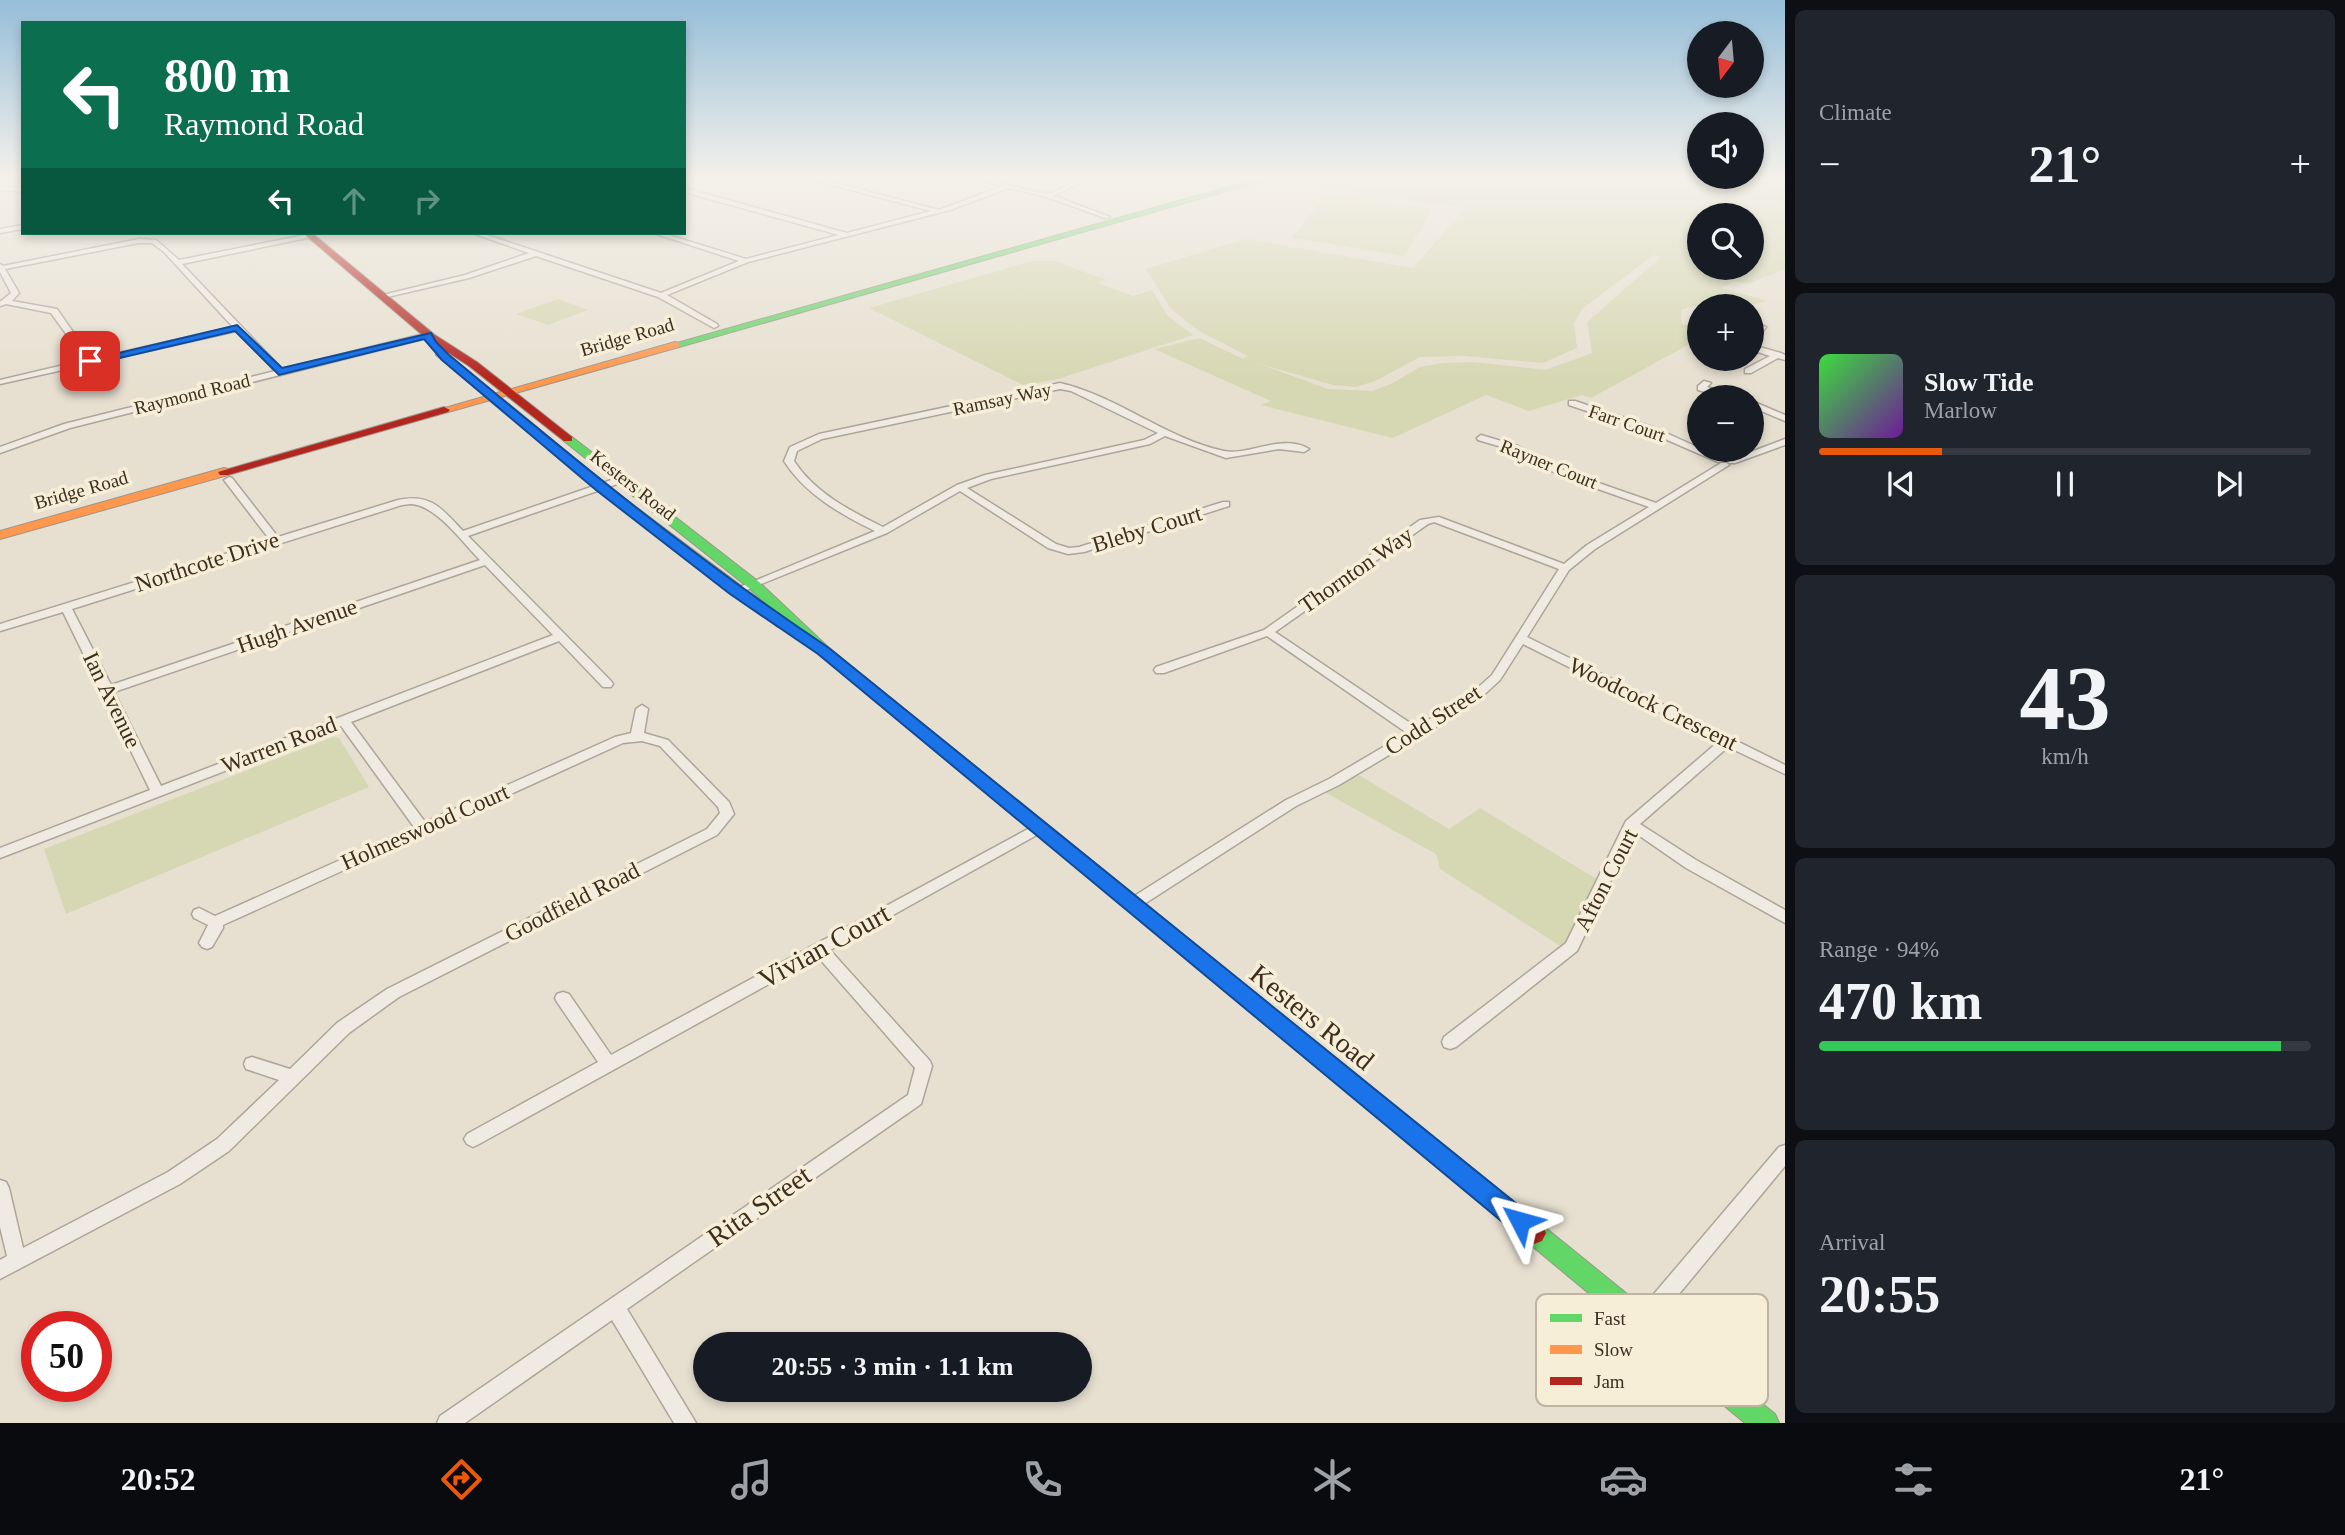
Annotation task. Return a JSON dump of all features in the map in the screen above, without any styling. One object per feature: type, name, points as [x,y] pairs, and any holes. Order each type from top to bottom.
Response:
[{"type":"main road","name":"Kesters Road","points":[[322,245],[429,336],[448,346],[495,391],[620,480],[754,585],[824,651],[1609,1294]]},
{"type":"main road","name":"Bridge Road","points":[[0,525],[1016,245]]},
{"type":"main road","name":"Bridge Road","points":[[0,535],[462,405],[495,391]]},
{"type":"main road","name":"Kesters Road","points":[[495,391],[505,409],[600,487],[735,591],[824,651]]},
{"type":"main road","points":[[462,405],[505,409]]},
{"type":"main road","name":"Kesters Road","points":[[1745,1406],[1766,1423]]},
{"type":"street","points":[[3,303],[15,293],[0,267],[118,245]]},
{"type":"street","points":[[159,245],[279,372]]},
{"type":"street","points":[[176,263],[256,245]]},
{"type":"street","points":[[513,245],[661,295],[719,329]]},
{"type":"street","points":[[696,245],[746,261]]},
{"type":"street","points":[[661,295],[746,261],[807,245]]},
{"type":"street","points":[[383,296],[467,277],[537,253]]},
{"type":"street","points":[[3,303],[54,311],[90,361]]},
{"type":"street","points":[[0,382],[237,328]]},
{"type":"street","name":"Raymond Road","points":[[0,450],[67,426],[429,336]]},
{"type":"street","points":[[1764,351],[1781,357]]},
{"type":"street","points":[[1764,364],[1781,357]]},
{"type":"street","name":"Ramsay Way","points":[[883,531],[867,524],[803,480],[789,461],[793,449],[819,437],[1060,386],[1074,389],[1164,433]]},
{"type":"street","name":"Farr Court","points":[[1572,403],[1652,430],[1687,445]]},
{"type":"street","points":[[1764,409],[1785,418]]},
{"type":"street","points":[[735,591],[883,531],[960,487],[988,477],[1147,442],[1164,433],[1180,437],[1215,454],[1226,455],[1279,446],[1304,449]]},
{"type":"street","name":"Rayner Court","points":[[1481,438],[1515,447],[1532,459],[1570,476],[1656,506]]},
{"type":"street","name":"Codd Street","points":[[1764,449],[1785,442]]},
{"type":"street","name":"Codd Street","points":[[1133,904],[1291,803],[1334,782],[1470,701],[1496,677],[1565,568],[1591,547],[1726,462]]},
{"type":"street","points":[[229,480],[276,541]]},
{"type":"street","points":[[461,535],[620,480]]},
{"type":"street","name":"Bleby Court","points":[[960,487],[1052,547],[1068,551],[1080,550],[1226,504]]},
{"type":"street","points":[[423,490],[415,500],[430,504],[607,684]]},
{"type":"street","name":"Northcote Drive","points":[[0,628],[415,500]]},
{"type":"street","name":"Thornton Way","points":[[1160,670],[1268,632],[1424,522],[1436,519],[1565,568]]},
{"type":"street","name":"Hugh Avenue","points":[[107,690],[486,561]]},
{"type":"street","name":"Ian Avenue","points":[[66,607],[158,792]]},
{"type":"street","name":"Thornton Way","points":[[1268,632],[1416,733]]},
{"type":"street","name":"Warren Road","points":[[0,853],[559,637]]},
{"type":"street","name":"Woodcock Crescent","points":[[1521,639],[1785,769]]},
{"type":"street","points":[[637,737],[642,709]]},
{"type":"street","points":[[344,720],[423,829]]},
{"type":"street","name":"Holmeswood Court","points":[[215,922],[620,740],[637,737]]},
{"type":"street","name":"Goodfield Road","points":[[0,1270],[184,1172],[223,1145],[343,1028],[393,993],[712,832],[727,814],[724,804],[664,743],[654,738],[637,737]]},
{"type":"street","name":"Afton Court","points":[[1450,1042],[1572,947],[1631,824],[1727,741]]},
{"type":"street","points":[[1631,824],[1691,864],[1785,917]]},
{"type":"street","name":"Vivian Court","points":[[473,1139],[1040,828]]},
{"type":"street","points":[[199,914],[215,922],[216,928],[207,943]]},
{"type":"street","name":"Rita Street","points":[[447,1423],[915,1099],[924,1066],[820,948]]},
{"type":"street","points":[[563,998],[608,1065]]},
{"type":"street","points":[[252,1065],[293,1077]]},
{"type":"street","points":[[1667,1294],[1785,1153]]},
{"type":"street","points":[[0,1188],[18,1261]]},
{"type":"street","points":[[614,1306],[686,1423]]},
{"type":"green space","points":[[1225,245],[1283,245],[1413,268],[1433,245],[1687,245],[1687,280],[1757,280],[1747,284],[1735,281],[1721,288],[1743,294],[1687,294],[1687,308],[1681,310],[1682,324],[1687,325],[1687,346],[1591,398],[1582,395],[1529,411],[1486,395],[1393,438],[1261,405],[1271,401],[1154,349],[1200,338],[1243,359],[1248,356],[1199,331],[1171,309],[1146,269]],"holes":[[[1654,255],[1661,257],[1587,322],[1592,353],[1546,370],[1474,362],[1443,363],[1420,367],[1391,384],[1372,391],[1328,389],[1257,363],[1333,385],[1356,387],[1375,381],[1420,357],[1464,356],[1543,363],[1577,348],[1574,323],[1582,309]]]},
{"type":"green space","points":[[1338,245],[1411,245],[1404,256]]},
{"type":"green space","points":[[1764,245],[1785,245],[1785,269],[1764,277]]},
{"type":"green space","points":[[1032,261],[1055,261],[1106,280],[1098,283],[1133,296],[1152,290],[1168,316],[1193,335],[1058,379],[1023,385],[869,308]]},
{"type":"green space","points":[[558,299],[588,310],[548,325],[516,314]]},
{"type":"green space","points":[[333,737],[339,738],[369,787],[66,914],[44,849]]},
{"type":"green space","points":[[1352,771],[1449,829],[1480,808],[1603,883],[1568,951],[1440,869],[1436,854],[1319,789]]},
{"type":"traffic: fast","points":[[675,345],[1029,245]]},
{"type":"traffic: fast","points":[[440,353],[651,527],[783,624]]},
{"type":"traffic: fast","points":[[568,439],[754,585],[824,651],[1268,1015]]},
{"type":"traffic: fast","points":[[1534,1233],[1608,1294]]},
{"type":"traffic: fast","points":[[1745,1406],[1766,1423]]},
{"type":"traffic: slow","points":[[444,410],[675,345]]},
{"type":"traffic: slow","points":[[0,535],[224,472]]},
{"type":"traffic: jam","points":[[322,245],[431,337],[473,364],[568,439]]},
{"type":"traffic: jam","points":[[224,472],[444,410]]},
{"type":"traffic: jam","points":[[1268,1015],[1534,1233]]},
{"type":"route","points":[[90,361],[237,328],[279,372],[428,335],[436,349],[483,391],[600,487],[735,591],[824,651],[1520,1221]]}]
